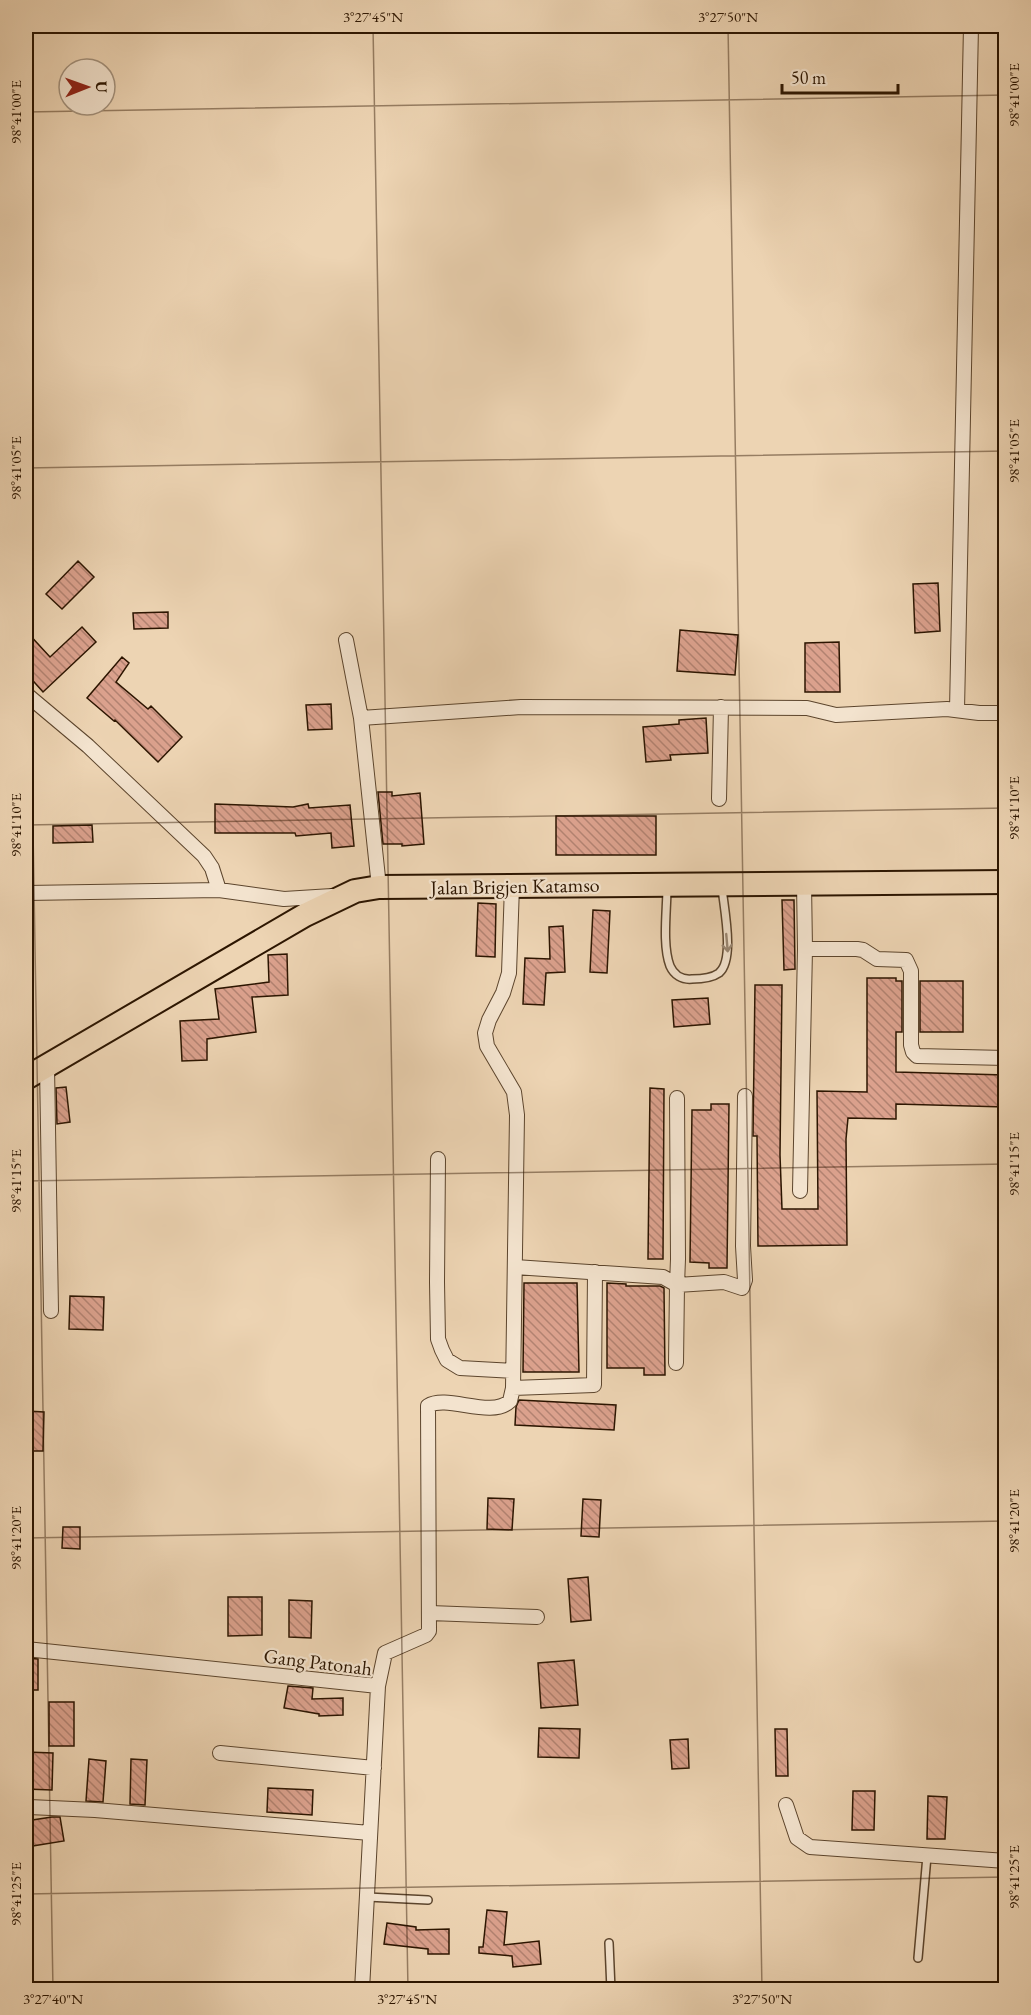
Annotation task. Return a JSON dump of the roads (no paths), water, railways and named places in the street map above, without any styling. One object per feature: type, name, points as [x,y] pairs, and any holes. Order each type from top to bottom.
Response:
[{"type":"main road","name":"Jalan Brigjen Katamso","points":[[356,891],[379,887],[1005,882]]},
{"type":"main road","points":[[26,1078],[305,915],[356,891]]},
{"type":"street","points":[[957,710],[971,26]]},
{"type":"street","points":[[346,640],[361,718],[379,887]]},
{"type":"street","points":[[26,694],[88,746],[204,856],[212,868],[219,890]]},
{"type":"street","points":[[361,718],[521,707],[807,708],[843,715],[957,710],[1005,713]]},
{"type":"street","points":[[719,800],[721,707]]},
{"type":"street","points":[[800,1191],[805,949],[804,883]]},
{"type":"street","points":[[378,1686],[385,1653],[426,1635],[429,1631],[428,1406],[434,1402],[469,1406],[500,1406],[510,1401],[513,1388],[517,1115],[515,1098],[508,1079],[487,1046],[485,1033],[503,993],[509,973],[512,886]]},
{"type":"street","name":"Jalan Brigjen Katamso","points":[[26,893],[219,890],[284,899],[323,898],[356,891]]},
{"type":"street","points":[[805,949],[857,949],[878,959],[902,960],[908,963],[911,971],[909,1035],[913,1053],[918,1056],[1005,1058]]},
{"type":"street","points":[[47,1066],[51,1311]]},
{"type":"street","points":[[515,1267],[663,1276],[677,1285],[724,1282],[742,1288],[745,1280],[742,1246],[745,1096]]},
{"type":"street","points":[[676,1363],[677,1098]]},
{"type":"street","points":[[438,1159],[438,1339],[447,1360],[460,1368],[513,1371]]},
{"type":"street","points":[[513,1388],[594,1385],[595,1272]]},
{"type":"street","points":[[430,1613],[537,1617]]},
{"type":"street","name":"Gang Patonah","points":[[26,1649],[378,1686],[362,1989]]},
{"type":"street","points":[[220,1753],[374,1768]]},
{"type":"street","points":[[786,1806],[797,1838],[810,1847],[1005,1861]]},
{"type":"street","points":[[29,1807],[95,1810],[370,1833]]},
{"type":"lane","points":[[667,884],[667,956],[674,973],[686,980],[712,976],[719,973],[725,965],[728,954],[722,885]]},
{"type":"lane","points":[[918,1958],[927,1856]]},
{"type":"lane","points":[[367,1897],[429,1899]]},
{"type":"lane","points":[[609,1943],[611,1989]]}]
